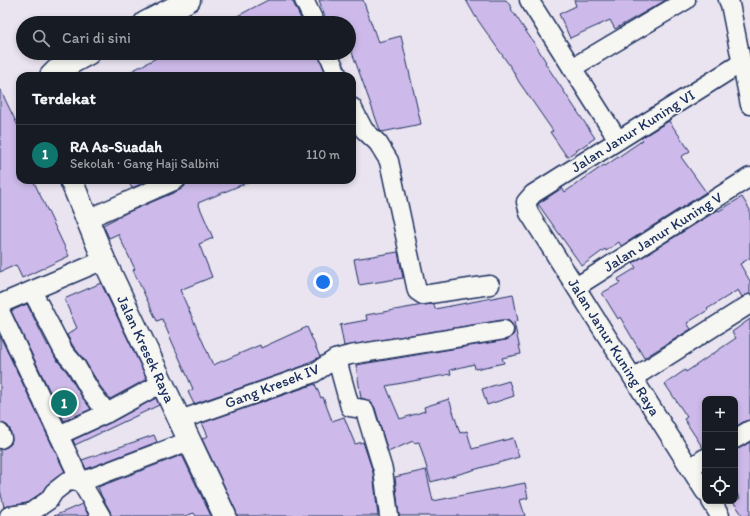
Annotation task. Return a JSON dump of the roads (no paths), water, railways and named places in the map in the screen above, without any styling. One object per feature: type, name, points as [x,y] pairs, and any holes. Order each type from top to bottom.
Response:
[{"type":"street","points":[[158,16],[189,0]]},
{"type":"street","points":[[304,0],[311,16]]},
{"type":"street","points":[[530,0],[618,140]]},
{"type":"street","points":[[572,68],[686,0]]},
{"type":"street","points":[[728,0],[750,105]]},
{"type":"street","points":[[55,72],[76,60]]},
{"type":"street","points":[[331,60],[336,72]]},
{"type":"street","name":"Jalan Janur Kuning VI","points":[[526,202],[532,194],[741,63]]},
{"type":"street","points":[[356,115],[364,130],[378,143],[389,161],[417,291],[423,295],[490,285]]},
{"type":"street","name":"Jalan Janur Kuning V","points":[[576,287],[750,177]]},
{"type":"street","name":"Jalan Kresek Raya","points":[[73,184],[104,260],[225,516]]},
{"type":"street","points":[[87,219],[167,184]]},
{"type":"street","name":"Jalan Janur Kuning Raya","points":[[526,202],[529,213],[702,487]]},
{"type":"street","points":[[0,304],[104,260]]},
{"type":"street","points":[[32,291],[64,352],[76,366],[91,392],[106,413]]},
{"type":"street","points":[[633,378],[750,304]]},
{"type":"street","points":[[0,311],[81,482],[101,516]]},
{"type":"street","points":[[335,359],[350,355],[504,330]]},
{"type":"street","name":"Gang Kresek IV","points":[[180,420],[314,373],[335,359],[339,367],[350,406],[363,409],[365,411],[382,470],[389,516]]},
{"type":"street","points":[[59,435],[106,413],[162,383]]},
{"type":"street","points":[[738,437],[750,430]]},
{"type":"street","points":[[0,433],[2,438],[0,439]]},
{"type":"street","points":[[9,516],[30,513],[49,500],[54,492],[68,481],[81,482],[189,442]]},
{"type":"street","points":[[690,468],[702,460]]},
{"type":"street","points":[[713,504],[720,516]]},
{"type":"place","name":"RA As-Suadah","points":[[64,403]]}]
